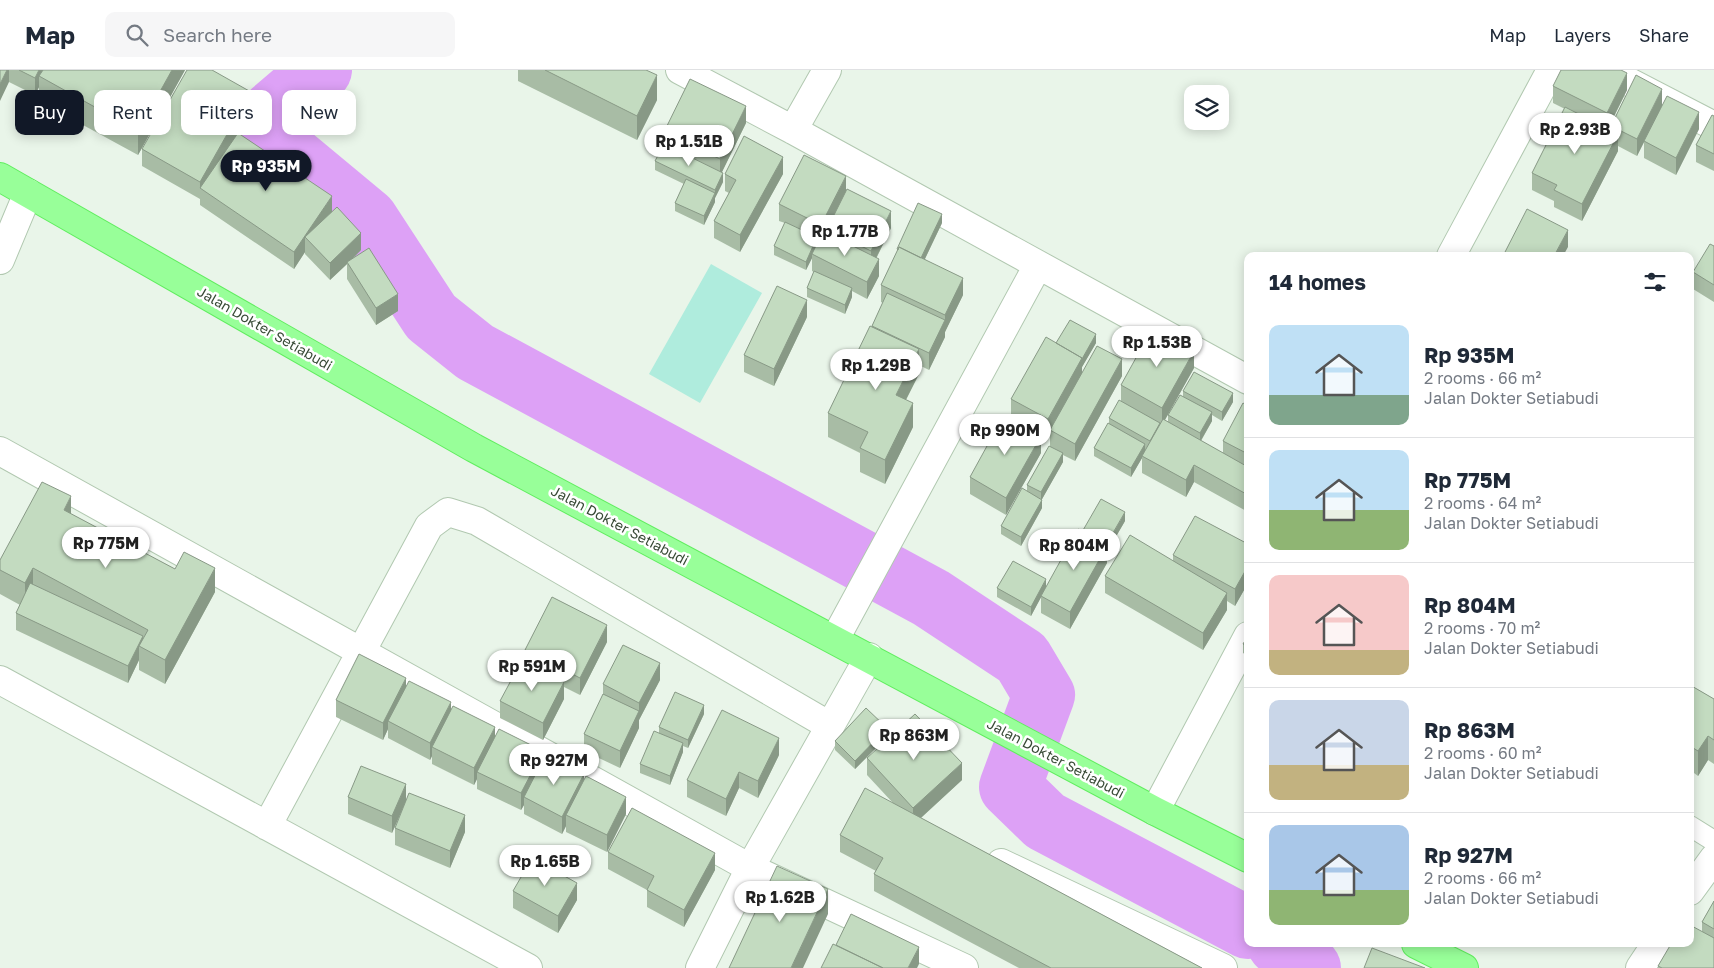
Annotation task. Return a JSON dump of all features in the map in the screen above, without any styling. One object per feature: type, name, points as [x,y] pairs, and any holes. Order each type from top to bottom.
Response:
[{"type":"main road","name":"Jalan Dokter Setiabudi","points":[[0,176],[474,448],[835,638],[1155,811],[1244,856]]},
{"type":"main road","points":[[1422,947],[1464,968]]},
{"type":"street","points":[[680,70],[1244,378]]},
{"type":"street","points":[[793,130],[826,70]]},
{"type":"street","points":[[1453,252],[1551,70]]},
{"type":"street","points":[[1606,70],[1714,126]]},
{"type":"street","points":[[0,260],[28,193]]},
{"type":"street","points":[[835,638],[1038,265]]},
{"type":"street","points":[[0,451],[750,868],[952,965]]},
{"type":"street","points":[[267,826],[429,526],[448,512],[477,521],[830,726]]},
{"type":"street","points":[[1155,811],[1244,644]]},
{"type":"street","points":[[700,968],[750,868],[869,657]]},
{"type":"street","points":[[0,680],[528,968]]},
{"type":"street","points":[[984,854],[1223,968]]},
{"type":"street","points":[[1694,886],[1714,858]]},
{"type":"street","points":[[1640,968],[1654,947]]},
{"type":"lane","points":[[1694,828],[1714,841]]},
{"type":"shaded area","points":[[711,264],[762,293],[700,403],[649,374]]},
{"type":"building","points":[[0,70],[7,70],[0,84]]},
{"type":"building","points":[[19,70],[39,70],[35,78]]},
{"type":"building","points":[[43,70],[172,70],[161,90],[94,90],[94,107],[84,101],[84,90],[64,90],[39,76]]},
{"type":"building","points":[[187,70],[212,70],[247,90],[181,90],[181,135],[227,135],[200,182],[142,149],[150,135],[171,135],[171,98]]},
{"type":"building","points":[[545,70],[646,70],[657,75],[637,116]]},
{"type":"building","points":[[1561,70],[1621,70],[1627,73],[1607,113],[1553,86]]},
{"type":"building","points":[[1636,75],[1662,89],[1637,139],[1611,126]]},
{"type":"building","points":[[690,79],[746,106],[720,159],[664,132]]},
{"type":"building","points":[[1667,96],[1699,112],[1676,158],[1644,141]]},
{"type":"building","points":[[1565,107],[1618,134],[1582,204],[1554,190],[1557,185],[1532,173]]},
{"type":"building","points":[[1712,115],[1714,116],[1714,154],[1696,145]]},
{"type":"building","points":[[237,135],[241,135],[332,196],[294,252],[200,188]]},
{"type":"building","points":[[744,136],[783,157],[740,235],[714,221],[736,180],[725,174]]},
{"type":"building","points":[[664,144],[723,173],[715,190],[655,161]]},
{"type":"building","points":[[804,155],[846,176],[821,225],[779,204]]},
{"type":"building","points":[[686,179],[715,193],[704,216],[675,203]]},
{"type":"building","points":[[847,189],[891,211],[871,251],[827,229]]},
{"type":"building","points":[[918,203],[942,214],[921,258],[899,247],[897,249]]},
{"type":"building","points":[[337,207],[361,233],[330,263],[305,237]]},
{"type":"building","points":[[1527,209],[1568,230],[1556,252],[1505,252]]},
{"type":"building","points":[[785,222],[817,237],[806,262],[774,246]]},
{"type":"building","points":[[823,231],[879,259],[867,282],[812,254]]},
{"type":"building","points":[[1710,244],[1714,246],[1714,285],[1694,273]]},
{"type":"building","points":[[899,247],[963,278],[945,315],[881,285]]},
{"type":"building","points":[[369,248],[398,294],[376,308],[347,262]]},
{"type":"building","points":[[814,271],[852,288],[845,305],[807,288]]},
{"type":"building","points":[[777,286],[807,300],[774,369],[744,355]]},
{"type":"building","points":[[887,293],[945,320],[929,353],[872,326]]},
{"type":"building","points":[[1070,320],[1096,334],[1082,359],[1056,343]]},
{"type":"building","points":[[870,326],[919,349],[896,395],[913,403],[885,460],[860,448],[868,432],[828,413]]},
{"type":"building","points":[[1153,327],[1194,351],[1162,408],[1121,385]]},
{"type":"building","points":[[1046,337],[1082,358],[1048,419],[1011,399]]},
{"type":"building","points":[[1097,346],[1122,359],[1075,444],[1050,430]]},
{"type":"building","points":[[1194,372],[1233,393],[1222,412],[1183,391]]},
{"type":"building","points":[[1180,395],[1212,412],[1200,433],[1168,415]]},
{"type":"building","points":[[1119,400],[1160,423],[1150,441],[1109,418]]},
{"type":"building","points":[[1243,403],[1244,452],[1223,441]]},
{"type":"building","points":[[1004,415],[1041,436],[1006,498],[970,477]]},
{"type":"building","points":[[1163,419],[1244,465],[1244,493],[1194,465],[1186,480],[1142,456]]},
{"type":"building","points":[[1108,423],[1145,444],[1131,468],[1094,448]]},
{"type":"building","points":[[1049,446],[1063,453],[1041,492],[1027,485]]},
{"type":"building","points":[[42,482],[71,496],[64,510],[175,569],[184,552],[215,568],[165,660],[139,646],[148,630],[33,568],[25,583],[0,570],[0,560]]},
{"type":"building","points":[[1022,488],[1042,500],[1021,537],[1001,526]]},
{"type":"building","points":[[1101,499],[1125,512],[1106,545],[1082,532]]},
{"type":"building","points":[[1195,516],[1244,542],[1244,573],[1235,589],[1173,555]]},
{"type":"building","points":[[1078,529],[1107,546],[1070,612],[1041,596]]},
{"type":"building","points":[[1130,535],[1227,593],[1203,633],[1105,576]]},
{"type":"building","points":[[1013,561],[1046,579],[1031,607],[997,588]]},
{"type":"building","points":[[30,583],[143,636],[128,666],[16,613]]},
{"type":"building","points":[[552,597],[607,625],[580,678],[525,650]]},
{"type":"building","points":[[623,645],[660,663],[639,703],[603,684]]},
{"type":"building","points":[[359,654],[406,678],[383,723],[336,700]]},
{"type":"building","points":[[522,660],[564,682],[543,723],[500,701]]},
{"type":"building","points":[[409,681],[451,702],[430,743],[388,721]]},
{"type":"building","points":[[1694,687],[1714,699],[1714,740],[1708,736],[1698,751],[1694,748]]},
{"type":"building","points":[[675,692],[704,705],[688,740],[659,727]]},
{"type":"building","points":[[603,694],[639,711],[620,751],[584,734]]},
{"type":"building","points":[[453,706],[495,727],[474,768],[432,747]]},
{"type":"building","points":[[866,708],[887,728],[855,761],[835,741]]},
{"type":"building","points":[[722,710],[779,738],[758,781],[739,772],[726,799],[687,780]]},
{"type":"building","points":[[915,714],[962,763],[913,808],[867,758]]},
{"type":"building","points":[[499,729],[543,751],[521,793],[477,772]]},
{"type":"building","points":[[654,731],[683,743],[670,776],[640,764]]},
{"type":"building","points":[[546,754],[584,774],[562,817],[524,797]]},
{"type":"building","points":[[361,766],[406,784],[392,816],[348,797]]},
{"type":"building","points":[[586,776],[626,797],[607,835],[566,815]]},
{"type":"building","points":[[865,788],[1202,968],[1051,968],[874,874],[883,858],[840,835]]},
{"type":"building","points":[[409,793],[465,815],[450,851],[395,828]]},
{"type":"building","points":[[632,808],[715,853],[684,910],[647,890],[654,876],[608,852]]},
{"type":"building","points":[[532,858],[577,883],[558,916],[513,891]]},
{"type":"building","points":[[777,866],[828,889],[791,968],[729,968]]},
{"type":"building","points":[[1714,901],[1714,929],[1702,922]]},
{"type":"building","points":[[851,914],[919,947],[908,968],[883,968],[836,945]]},
{"type":"building","points":[[1694,927],[1714,938],[1714,968],[1662,968],[1658,966],[1669,947],[1694,947]]},
{"type":"building","points":[[833,944],[883,968],[821,968]]},
{"type":"building","points":[[1372,948],[1425,968],[1364,968]]},
{"type":"waterway","points":[[321,70],[272,112],[267,142],[290,155],[367,219],[431,317],[475,352],[931,598],[1022,658],[1044,695],[1010,787],[1045,821],[1244,926]]},
{"type":"waterway","points":[[1284,947],[1299,955],[1310,968]]}]
